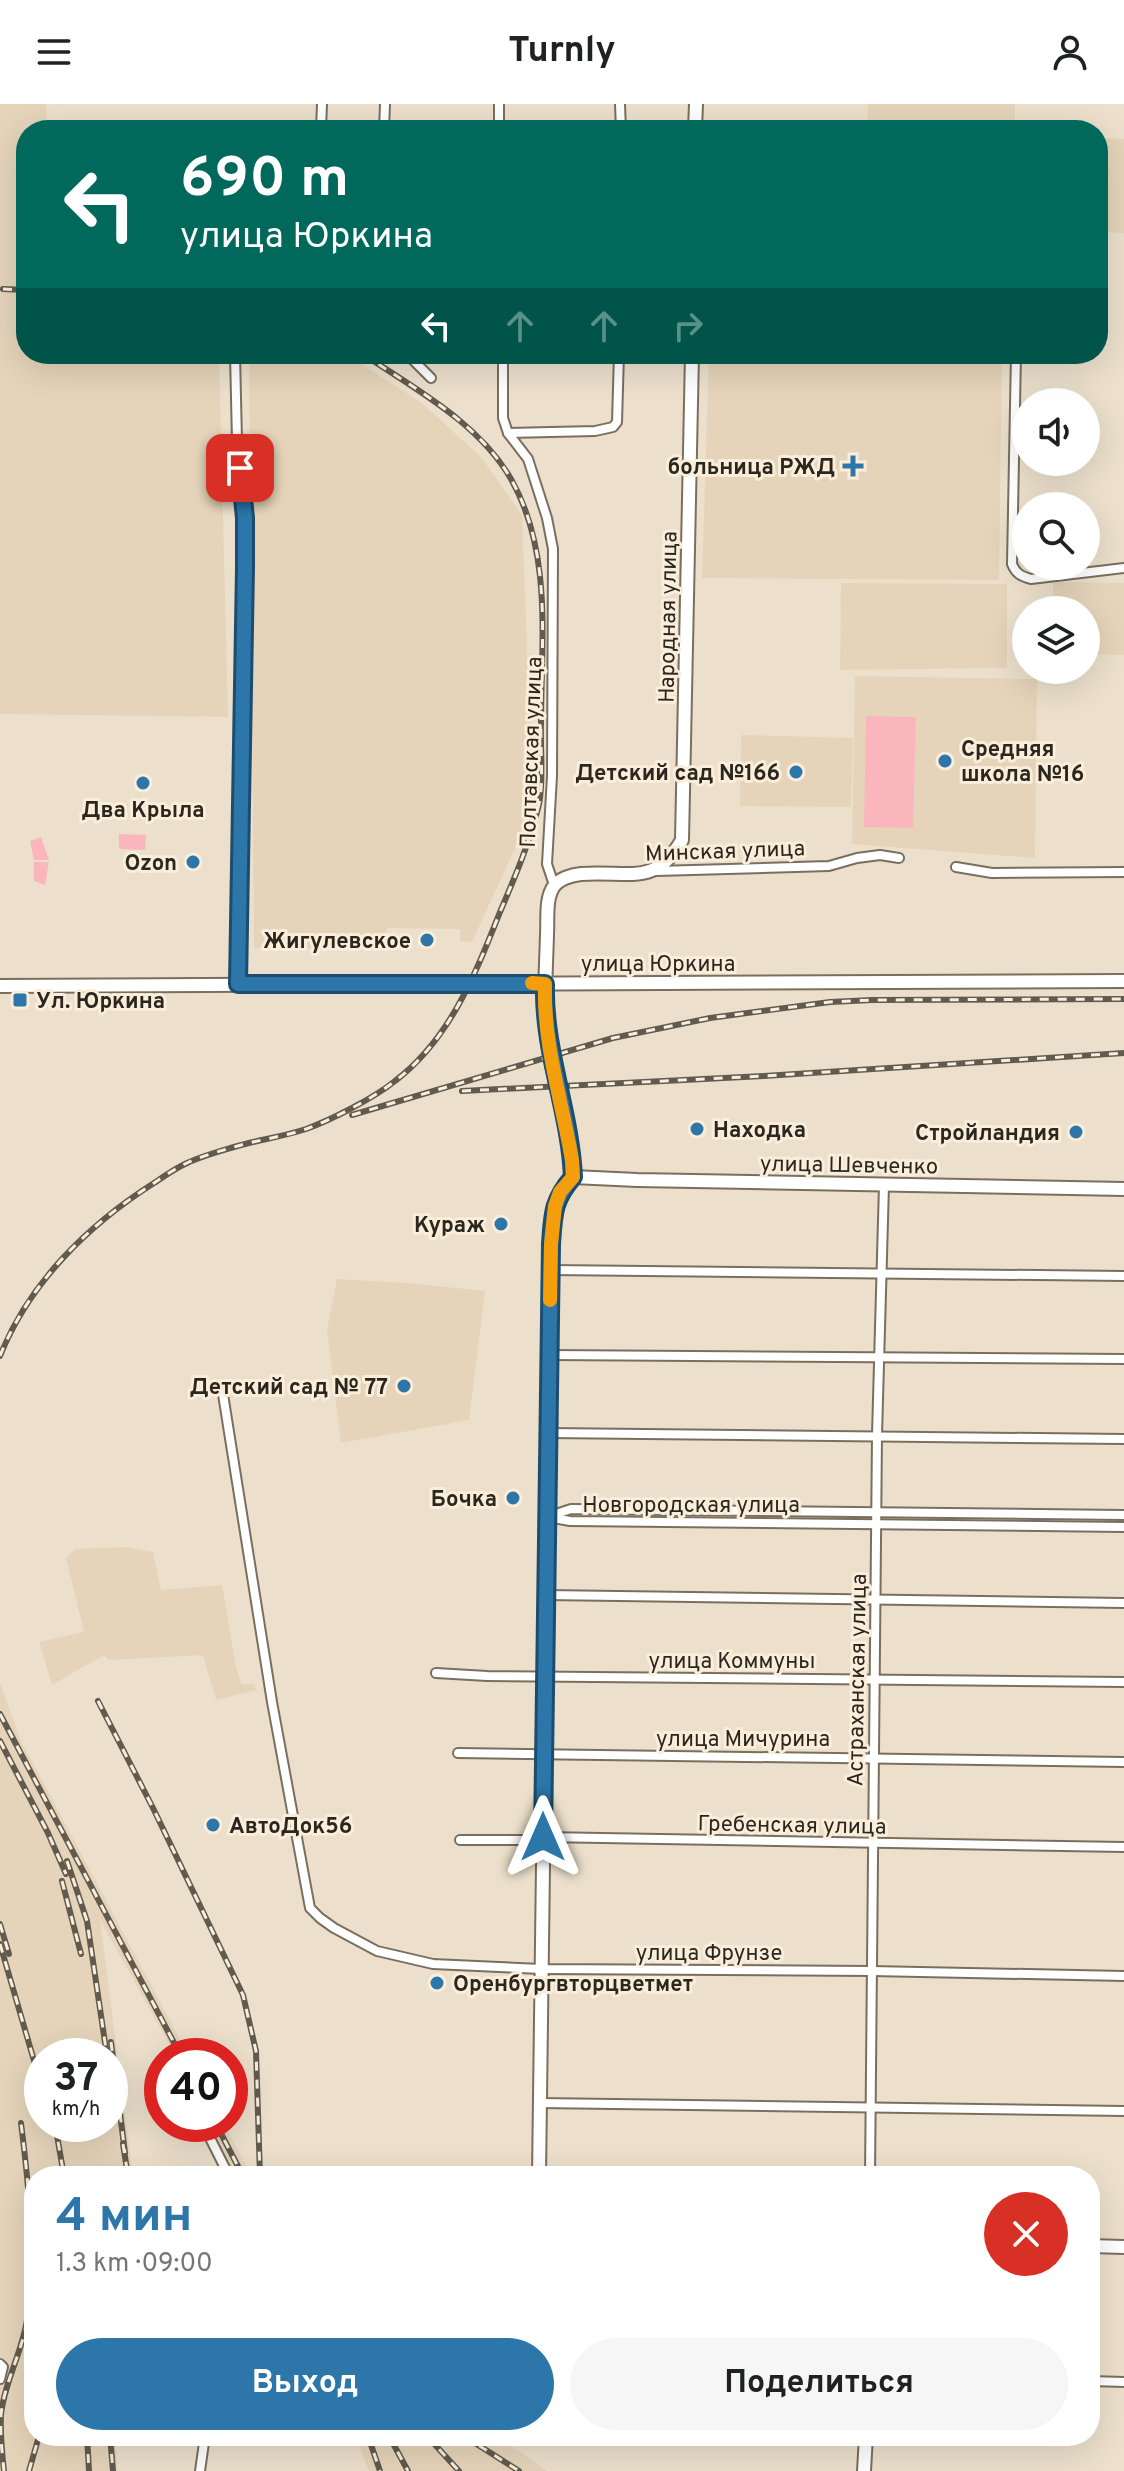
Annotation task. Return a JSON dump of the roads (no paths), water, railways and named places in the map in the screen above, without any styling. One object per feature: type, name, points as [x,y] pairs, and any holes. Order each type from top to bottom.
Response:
[{"type":"main road","name":"Народная улица","points":[[656,871],[672,858],[682,840],[692,364]]},
{"type":"main road","name":"Минская улица","points":[[554,885],[566,877],[581,874],[656,871]]},
{"type":"main road","name":"Полтавская улица","points":[[554,885],[548,902],[544,1005],[573,1177]]},
{"type":"main road","name":"улица Юркина","points":[[0,986],[1124,981]]},
{"type":"main road","name":"улица Шевченко","points":[[573,1177],[1124,1189]]},
{"type":"main road","points":[[539,2166],[550,1270],[555,1206],[560,1192],[573,1177]]},
{"type":"main road","points":[[1100,2246],[1124,2247]]},
{"type":"main road","points":[[864,2471],[865,2446]]},
{"type":"street","points":[[235,364],[237,441],[245,518],[238,984]]},
{"type":"street","points":[[417,364],[431,378]]},
{"type":"street","points":[[503,364],[503,418],[508,433],[606,430],[613,427],[617,422],[619,364]]},
{"type":"street","points":[[1016,364],[1012,564],[1015,572],[1031,579],[1124,568]]},
{"type":"street","name":"Полтавская улица","points":[[508,433],[528,459],[547,518],[553,549],[552,776],[547,864],[554,885]]},
{"type":"street","name":"Минская улица","points":[[656,871],[829,866],[880,855],[899,858]]},
{"type":"street","points":[[956,867],[992,873],[1124,872]]},
{"type":"street","name":"Астраханская улица","points":[[870,2166],[877,1435],[884,1185]]},
{"type":"street","points":[[550,1270],[1124,1276]]},
{"type":"street","points":[[549,1355],[1124,1359]]},
{"type":"street","name":"улица Фрунзе","points":[[222,1388],[272,1702],[310,1908],[334,1928],[377,1951],[433,1964],[541,1969],[1124,1976]]},
{"type":"street","points":[[548,1433],[1124,1439]]},
{"type":"street","name":"Новгородская улица","points":[[547,1517],[571,1509],[1124,1515]]},
{"type":"street","name":"Новгородская улица","points":[[547,1517],[570,1521],[1124,1527]]},
{"type":"street","points":[[545,1595],[1124,1603]]},
{"type":"street","name":"улица Коммуны","points":[[436,1673],[1124,1682]]},
{"type":"street","name":"улица Мичурина","points":[[458,1753],[1124,1762]]},
{"type":"street","name":"Гребенская улица","points":[[460,1840],[543,1837],[1124,1847]]},
{"type":"street","points":[[539,2103],[1124,2111]]},
{"type":"street","points":[[212,2142],[224,2166]]},
{"type":"street","points":[[0,2364],[3,2367],[0,2379]]},
{"type":"street","points":[[1100,2381],[1124,2382]]},
{"type":"street","points":[[200,2471],[204,2446]]},
{"type":"railway","points":[[3,289],[16,290]]},
{"type":"railway","points":[[0,1356],[12,1329],[44,1280],[84,1237],[130,1199],[172,1171],[195,1160],[297,1132],[328,1120],[376,1094],[414,1064],[431,1046],[459,1004],[491,936],[527,846],[541,785],[543,630],[539,567],[524,507],[511,479],[482,441],[424,394],[378,364]]},
{"type":"railway","points":[[352,1115],[613,1038],[710,1018],[830,1002],[872,1000],[1124,999]]},
{"type":"railway","points":[[462,1091],[1124,1053]]},
{"type":"railway","points":[[98,1701],[243,1995],[256,2051],[260,2166]]},
{"type":"railway","points":[[0,1714],[171,2038]]},
{"type":"railway","points":[[0,1741],[66,1874]]},
{"type":"railway","points":[[67,1861],[87,1921],[104,2038]]},
{"type":"railway","points":[[62,1881],[81,1954]]},
{"type":"railway","points":[[0,1924],[9,1954]]},
{"type":"railway","points":[[0,1944],[27,2038]]},
{"type":"railway","points":[[21,2123],[26,2166]]},
{"type":"railway","points":[[58,2142],[62,2166]]},
{"type":"railway","points":[[124,2142],[125,2153]]},
{"type":"railway","points":[[225,2142],[238,2166]]},
{"type":"railway","points":[[123,2144],[126,2166]]},
{"type":"railway","points":[[4,2471],[1,2415],[24,2335]]},
{"type":"railway","points":[[29,2471],[36,2446]]},
{"type":"railway","points":[[88,2446],[89,2471]]},
{"type":"railway","points":[[111,2446],[113,2471]]},
{"type":"railway","points":[[371,2446],[380,2471]]},
{"type":"railway","points":[[394,2446],[408,2471]]},
{"type":"railway","points":[[436,2446],[459,2471]]},
{"type":"railway","points":[[480,2446],[519,2471]]},
{"type":"place","name":"больница РЖД","points":[[853,466]]},
{"type":"place","name":"Средняя школа №16","points":[[945,761]]},
{"type":"place","name":"Детский сад №166","points":[[796,772]]},
{"type":"place","name":"Два Крыла","points":[[143,783]]},
{"type":"place","name":"Ozon","points":[[193,862]]},
{"type":"place","name":"Жигулевское","points":[[427,940]]},
{"type":"place","name":"Ул. Юркина","points":[[20,1000]]},
{"type":"place","name":"Находка","points":[[697,1129]]},
{"type":"place","name":"Стройландия","points":[[1076,1132]]},
{"type":"place","name":"Кураж","points":[[501,1224]]},
{"type":"place","name":"Детский сад № 77","points":[[404,1386]]},
{"type":"place","name":"Бочка","points":[[513,1498]]},
{"type":"place","name":"АвтоДок56","points":[[213,1825]]},
{"type":"place","name":"Оренбургвторцветмет","points":[[437,1983]]}]
